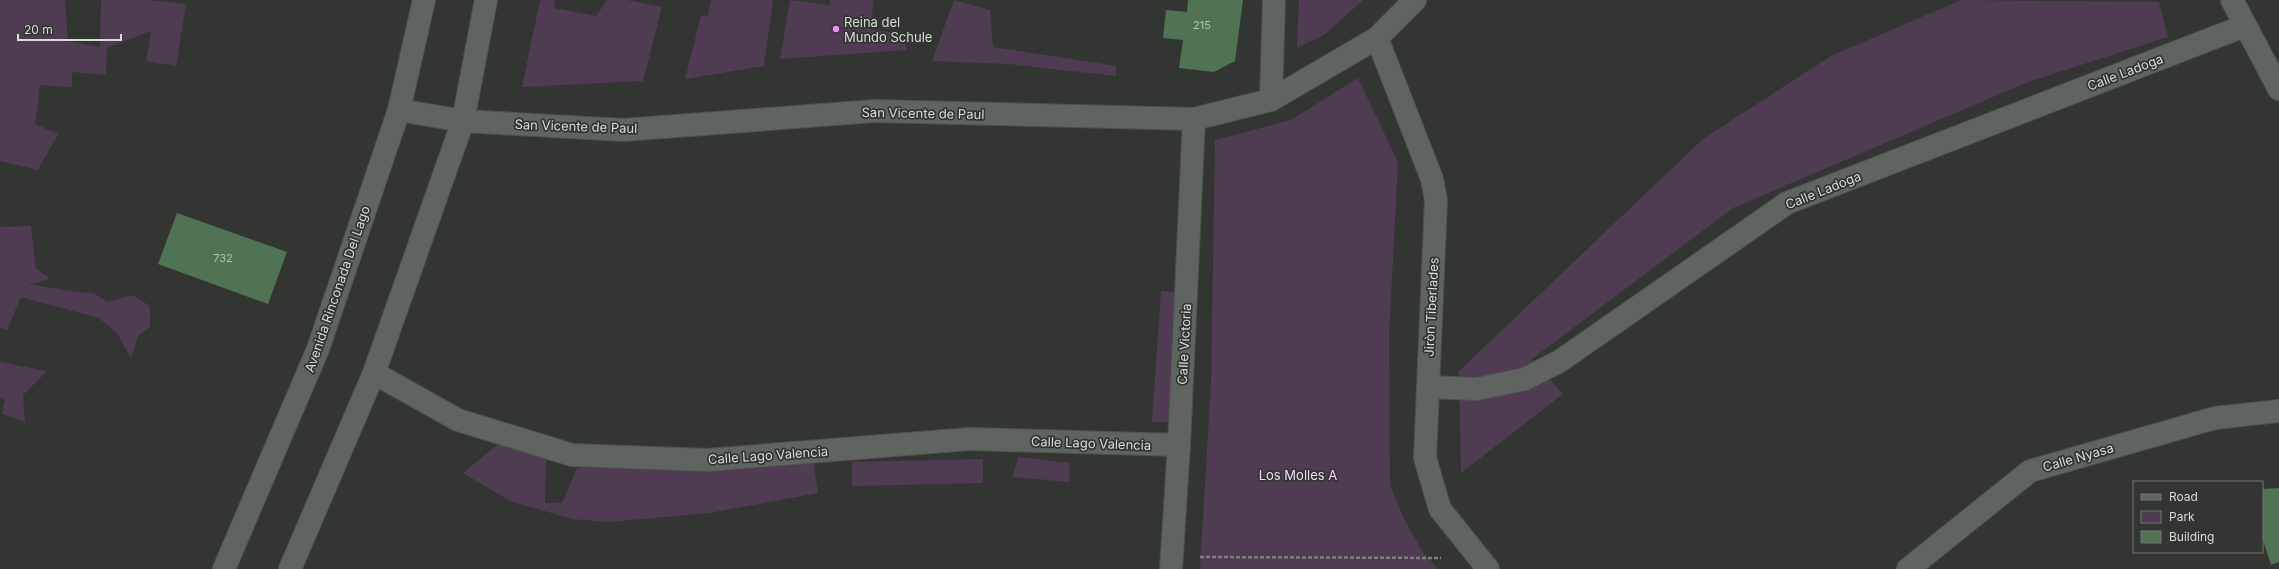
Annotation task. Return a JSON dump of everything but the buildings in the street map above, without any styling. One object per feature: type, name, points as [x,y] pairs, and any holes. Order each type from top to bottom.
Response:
[{"type":"street","name":"Avenida Rinconada Del Lago","points":[[224,569],[318,349],[399,110],[424,0]]},
{"type":"street","points":[[290,569],[374,373],[463,121],[486,0]]},
{"type":"street","points":[[1272,100],[1274,0]]},
{"type":"street","name":"San Vicente de Paul","points":[[399,110],[463,121],[623,130],[875,111],[1194,119],[1272,100],[1377,38],[1415,0]]},
{"type":"street","points":[[2232,0],[2244,26],[2279,89]]},
{"type":"street","name":"Calle Ladoga","points":[[1428,387],[1477,389],[1525,379],[1560,360],[1787,203],[2244,26]]},
{"type":"street","name":"Jiròn Tiberlades","points":[[1377,38],[1432,179],[1436,200],[1424,458],[1440,509],[1483,564]]},
{"type":"street","name":"Calle Victoria","points":[[1172,563],[1194,119]]},
{"type":"street","name":"Calle Lago Valencia","points":[[374,373],[458,420],[572,455],[707,460],[970,439],[1179,445]]},
{"type":"street","name":"Calle Nyasa","points":[[1908,569],[2030,471],[2215,418],[2279,411]]},
{"type":"path","points":[[1172,563],[1483,564]]},
{"type":"green space","points":[[0,0],[65,0],[68,41],[100,47],[101,0],[147,0],[186,4],[176,66],[146,61],[151,31],[107,48],[106,75],[72,72],[72,87],[40,85],[35,124],[58,134],[38,170],[0,161]]},
{"type":"green space","points":[[540,0],[555,0],[554,8],[596,16],[607,0],[627,0],[662,7],[643,81],[522,87]]},
{"type":"green space","points":[[711,0],[773,0],[764,66],[685,79],[701,16],[708,16]]},
{"type":"green space","points":[[790,0],[829,5],[830,0],[874,0],[870,29],[901,34],[907,50],[780,59]]},
{"type":"green space","points":[[954,0],[990,10],[993,47],[1116,66],[1116,76],[1008,64],[932,61]]},
{"type":"green space","points":[[1299,0],[1363,0],[1324,35],[1297,48]]},
{"type":"green space","points":[[1961,0],[2159,2],[2168,37],[2028,82],[1733,208],[1532,359],[1563,394],[1461,473],[1459,371],[1703,139],[1831,56]]},
{"type":"green space","name":"Los Molles A","points":[[1358,78],[1398,162],[1389,335],[1390,485],[1404,519],[1422,551],[1438,569],[1200,569],[1211,383],[1215,140],[1291,120]]},
{"type":"green space","points":[[31,226],[36,268],[50,279],[29,284],[76,292],[93,293],[108,302],[132,295],[150,306],[150,327],[138,336],[131,358],[117,333],[99,318],[21,297],[7,330],[0,327],[0,227]]},
{"type":"green space","points":[[1161,291],[1176,292],[1172,422],[1152,422]]},
{"type":"green space","points":[[0,362],[47,371],[23,395],[25,422],[2,414],[5,400],[0,397]]},
{"type":"green space","points":[[498,444],[546,457],[545,503],[562,503],[577,468],[813,460],[818,493],[709,513],[608,522],[572,519],[510,501],[463,473]]},
{"type":"green space","points":[[1019,457],[1070,463],[1069,482],[1012,477]]},
{"type":"green space","points":[[983,459],[983,483],[852,486],[852,462]]},
{"type":"place","name":"Reina del Mundo Schule","points":[[836,29]]}]
